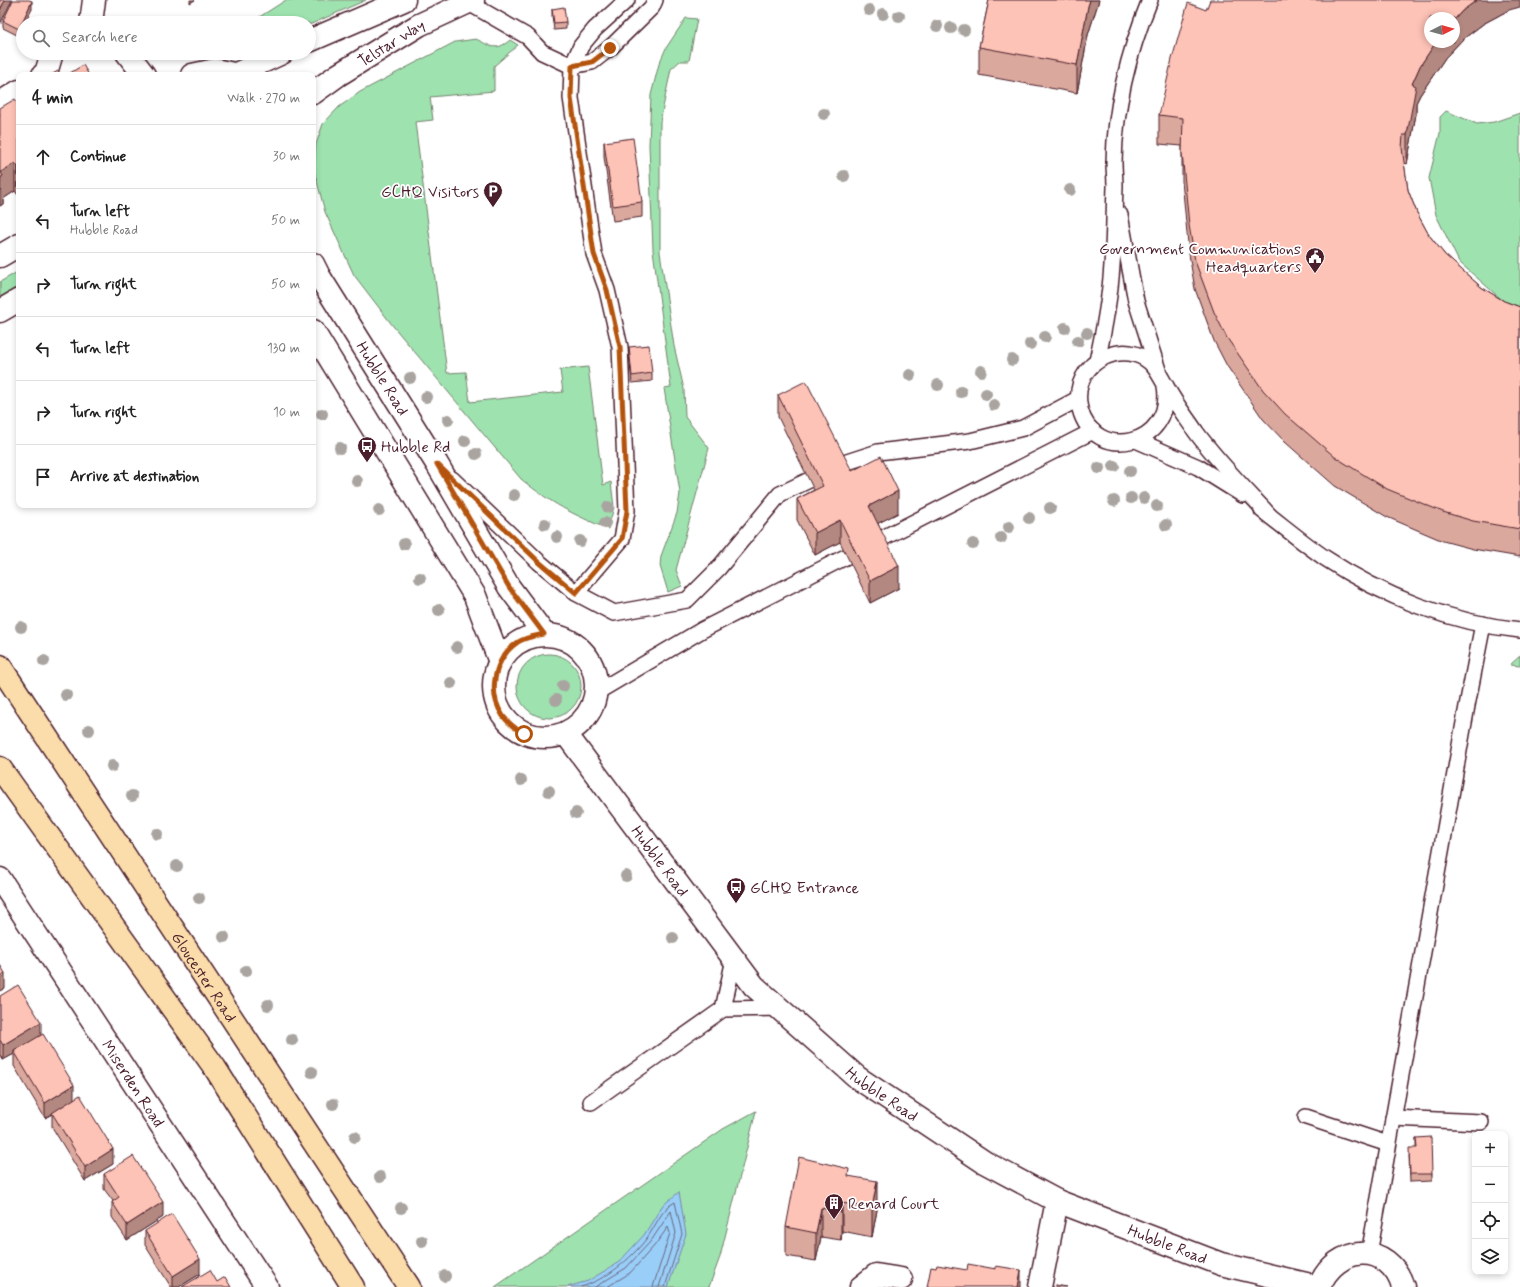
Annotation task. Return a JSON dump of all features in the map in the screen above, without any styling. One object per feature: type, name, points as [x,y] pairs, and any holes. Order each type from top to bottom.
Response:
[{"type":"highway","name":"Gloucester Road","points":[[0,666],[409,1287]]},
{"type":"highway","points":[[0,768],[215,1068],[353,1287]]},
{"type":"street","points":[[92,16],[94,0]]},
{"type":"street","name":"Telstar Way","points":[[316,38],[404,0]]},
{"type":"street","name":"Telstar Way","points":[[316,91],[338,75],[418,25],[471,1]]},
{"type":"street","points":[[46,72],[50,60]]},
{"type":"street","points":[[132,60],[142,72]]},
{"type":"street","points":[[241,72],[267,60]]},
{"type":"street","points":[[206,72],[215,70],[226,72]]},
{"type":"street","points":[[0,103],[16,93]]},
{"type":"street","points":[[0,256],[16,247]]},
{"type":"street","name":"Hubble Road","points":[[316,270],[437,464],[509,587],[544,634]]},
{"type":"street","points":[[0,311],[16,302]]},
{"type":"street","points":[[316,336],[475,596],[500,662]]},
{"type":"street","points":[[544,634],[561,637],[573,642],[590,660],[596,675],[597,692],[594,705],[587,717],[577,727],[566,734],[552,738],[524,734],[512,726],[503,716],[497,703],[494,690],[495,676],[500,662],[508,651],[518,642],[531,637],[544,634]]},
{"type":"street","name":"Hubble Road","points":[[566,734],[754,986],[858,1078],[984,1162],[1057,1201],[1221,1264],[1319,1287]]},
{"type":"street","name":"Miserden Road","points":[[0,879],[267,1287]]},
{"type":"street","points":[[1040,1287],[1057,1201]]},
{"type":"street","points":[[1319,1287],[1324,1275],[1333,1264],[1350,1256],[1370,1254],[1382,1259],[1393,1267],[1400,1278],[1403,1287]]},
{"type":"street","points":[[861,1287],[876,1275],[901,1279]]},
{"type":"lane","points":[[576,593],[622,539],[627,511],[620,347],[607,290],[594,254],[571,98],[572,66],[580,46],[595,28],[627,0]]},
{"type":"lane","points":[[471,1],[528,37],[542,52],[572,66],[592,62],[610,48],[652,7],[656,0]]},
{"type":"lane","points":[[1097,361],[1107,313],[1111,274],[1115,185],[1115,143],[1124,82],[1133,48],[1150,0]]},
{"type":"lane","points":[[1115,185],[1128,266],[1136,301],[1158,370],[1165,386],[1196,432],[1217,458],[1270,516]]},
{"type":"lane","points":[[1158,370],[1143,358],[1124,353],[1114,354],[1097,361],[1085,374],[1080,386],[1078,398],[1082,416],[1094,431],[1101,436],[1114,441],[1136,440],[1149,433],[1160,422],[1167,401],[1165,386]]},
{"type":"lane","points":[[437,464],[539,562],[576,593],[614,613],[687,600],[718,569],[780,494],[847,462],[878,452],[970,441],[1023,428],[1078,398]]},
{"type":"lane","points":[[597,692],[702,630],[1094,431]]},
{"type":"lane","points":[[1136,440],[1198,467],[1241,492],[1319,554],[1354,576],[1417,605],[1483,624],[1520,630]]},
{"type":"lane","points":[[1370,1254],[1388,1144],[1483,624]]},
{"type":"lane","points":[[723,1009],[734,959]]},
{"type":"lane","points":[[591,1102],[723,1009],[779,1008]]},
{"type":"lane","points":[[1306,1117],[1388,1144]]},
{"type":"lane","points":[[1393,1118],[1481,1122]]},
{"type":"green space","points":[[286,0],[366,0],[316,22],[316,16],[261,16]]},
{"type":"green space","points":[[686,18],[697,19],[689,61],[680,61],[671,69],[660,122],[660,252],[674,346],[684,389],[685,417],[709,448],[676,570],[682,586],[668,592],[660,566],[661,556],[677,513],[680,493],[664,388],[671,387],[653,250],[649,145],[651,95],[659,64],[666,48]]},
{"type":"green space","points":[[476,39],[490,46],[497,47],[510,40],[518,45],[494,66],[494,91],[430,97],[433,120],[415,122],[447,373],[466,372],[470,402],[563,392],[560,370],[588,367],[603,485],[611,482],[614,507],[608,529],[563,508],[521,479],[393,326],[354,275],[325,212],[316,178],[316,144],[323,124],[339,107],[360,92],[455,42]]},
{"type":"green space","points":[[1446,111],[1477,124],[1494,122],[1520,113],[1520,310],[1509,306],[1459,262],[1436,215],[1429,178],[1440,133],[1440,117]]},
{"type":"green space","points":[[16,273],[16,288],[0,297],[0,282]]},
{"type":"green space","points":[[549,654],[567,660],[575,668],[581,686],[575,704],[567,712],[549,718],[531,712],[523,704],[517,686],[523,668],[531,660]]},
{"type":"green space","points":[[1520,656],[1520,666],[1510,665]]},
{"type":"green space","points":[[756,1111],[720,1257],[709,1287],[495,1287],[723,1129]]},
{"type":"water","points":[[679,1192],[686,1234],[668,1287],[567,1287],[588,1281],[619,1262],[644,1235],[662,1206]]},
{"type":"building","points":[[0,0],[5,0],[0,10]]},
{"type":"building","points":[[13,0],[32,1],[25,16],[16,16],[16,28],[3,21]]},
{"type":"building","points":[[989,0],[1090,0],[1077,65],[979,47]]},
{"type":"building","name":"Government Communications Headquarters","points":[[1210,0],[1477,0],[1460,13],[1460,12],[1424,12],[1424,48],[1432,48],[1420,66],[1412,84],[1416,86],[1407,135],[1403,135],[1402,148],[1408,190],[1417,213],[1429,235],[1445,255],[1481,287],[1504,301],[1520,307],[1520,529],[1473,521],[1443,512],[1387,489],[1335,457],[1285,414],[1263,390],[1227,338],[1214,312],[1195,261],[1189,225],[1182,153],[1183,118],[1159,115],[1172,59],[1188,3],[1206,10]]},
{"type":"building","points":[[564,7],[566,22],[554,23],[552,9]]},
{"type":"building","points":[[83,65],[87,72],[72,72]]},
{"type":"building","points":[[15,99],[16,101],[16,164],[15,163],[1,172],[3,176],[0,178],[0,108]]},
{"type":"building","points":[[633,138],[642,202],[613,206],[604,142]]},
{"type":"building","points":[[649,345],[652,373],[632,376],[629,347]]},
{"type":"building","points":[[806,381],[852,471],[881,456],[898,491],[869,506],[899,566],[870,581],[840,520],[815,533],[797,499],[823,486],[778,395]]},
{"type":"building","points":[[0,965],[5,973],[0,976]]},
{"type":"building","points":[[18,985],[41,1022],[3,1045],[0,1040],[0,996]]},
{"type":"building","points":[[43,1034],[74,1085],[45,1103],[14,1051]]},
{"type":"building","points":[[80,1095],[113,1149],[85,1167],[52,1113]]},
{"type":"building","points":[[1431,1137],[1432,1174],[1410,1174],[1409,1148],[1417,1148],[1416,1138]]},
{"type":"building","points":[[133,1156],[163,1202],[127,1225],[112,1202],[119,1197],[104,1174]]},
{"type":"building","points":[[799,1157],[849,1169],[848,1176],[877,1181],[872,1208],[842,1203],[841,1212],[821,1208],[816,1233],[786,1227]]},
{"type":"building","points":[[172,1214],[200,1259],[173,1276],[145,1231]]},
{"type":"building","points":[[968,1264],[996,1269],[996,1266],[1021,1270],[1018,1287],[927,1287],[931,1267],[936,1268],[937,1265],[967,1270]]},
{"type":"building","points":[[210,1270],[217,1282],[225,1277],[231,1287],[182,1287]]},
{"type":"building","points":[[1055,1285],[1067,1287],[1055,1287]]},
{"type":"place","name":"GCHQ Visitors","points":[[493,208]]},
{"type":"place","name":"Government Communications Headquarters","points":[[1315,274]]},
{"type":"place","name":"Hubble Rd","points":[[367,463]]},
{"type":"place","name":"GCHQ Entrance","points":[[736,904]]},
{"type":"place","name":"Renard Court","points":[[834,1220]]},
{"type":"route","points":[[524,734],[512,726],[503,716],[497,703],[494,690],[495,676],[500,662],[508,651],[518,642],[544,634],[509,587],[437,464],[539,562],[576,593],[622,539],[627,511],[622,363],[620,347],[607,290],[594,254],[571,98],[572,66],[592,62],[610,48]]}]
